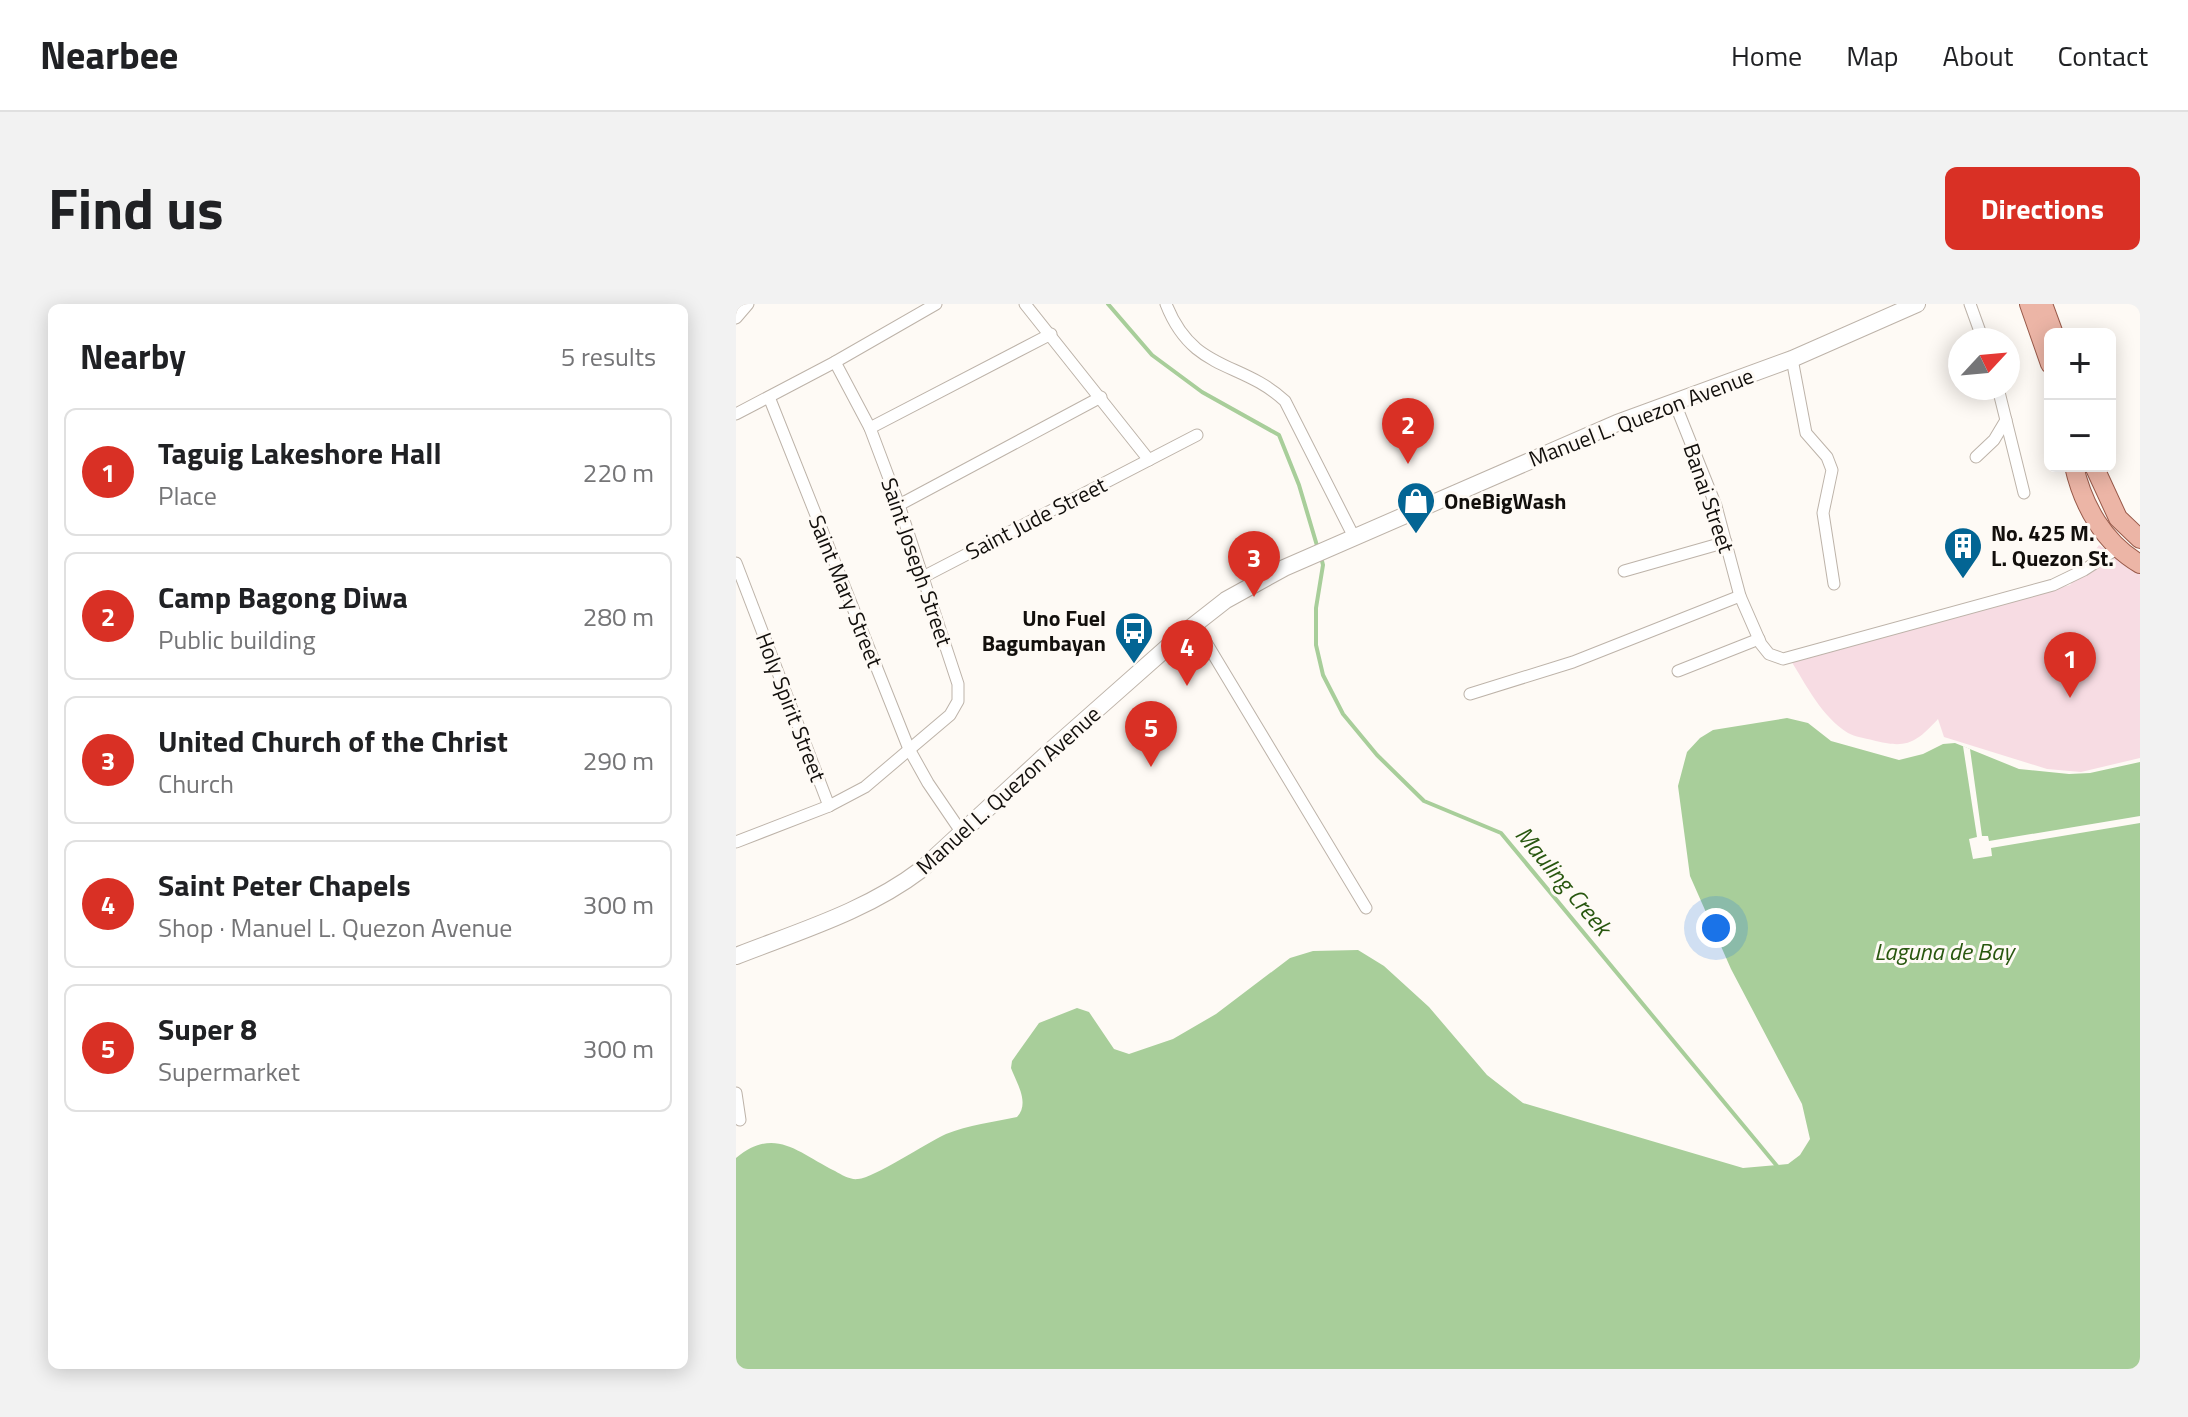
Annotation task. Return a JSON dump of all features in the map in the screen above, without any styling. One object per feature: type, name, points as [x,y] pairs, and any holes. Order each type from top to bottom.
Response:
[{"type":"main road","name":"Manuel L. Quezon Avenue","points":[[736,956],[889,893],[922,869],[1050,751],[1226,600],[1290,565],[1617,423],[1792,359],[1917,304]]},
{"type":"main road","points":[[2029,304],[2044,347]]},
{"type":"main road","points":[[2043,304],[2052,328]]},
{"type":"main road","points":[[2076,472],[2092,514],[2118,548],[2140,564]]},
{"type":"main road","points":[[2097,472],[2118,518],[2140,539]]},
{"type":"street","points":[[736,318],[748,304]]},
{"type":"street","points":[[736,414],[936,304]]},
{"type":"street","points":[[1025,304],[1149,460]]},
{"type":"street","points":[[1166,304],[1173,323],[1200,354],[1270,389],[1285,401],[1351,538]]},
{"type":"street","points":[[1970,304],[1979,328]]},
{"type":"street","points":[[870,428],[1051,334]]},
{"type":"street","points":[[1792,359],[1806,433],[1827,457],[1832,470],[1823,513],[1834,584]]},
{"type":"street","name":"Saint Joseph Street","points":[[736,842],[829,806],[865,787],[950,715],[959,692],[899,505],[870,428],[835,362]]},
{"type":"street","name":"Saint Mary Street","points":[[769,397],[909,749],[962,833]]},
{"type":"street","points":[[899,505],[1101,397]]},
{"type":"street","points":[[2001,400],[2024,493]]},
{"type":"street","name":"Banai Street","points":[[1674,401],[1716,506],[1740,596],[1759,639]]},
{"type":"street","points":[[1976,457],[1994,440],[2006,419]]},
{"type":"street","name":"Saint Jude Street","points":[[923,577],[1197,435]]},
{"type":"street","points":[[1624,571],[1726,542]]},
{"type":"street","points":[[1678,671],[1759,639],[1769,654],[1783,659],[1842,644],[2053,585],[2118,548]]},
{"type":"street","name":"Holy Spirit Street","points":[[736,563],[829,806]]},
{"type":"street","points":[[1470,694],[1573,662],[1740,596]]},
{"type":"street","points":[[1195,624],[1366,908]]},
{"type":"street","points":[[736,1093],[740,1120]]},
{"type":"shaded area","points":[[2099,545],[2140,572],[2140,758],[2081,772],[2047,769],[1944,737],[1938,719],[1916,739],[1902,744],[1857,736],[1848,733],[1822,709],[1790,659],[2070,585]]},
{"type":"water","name":"Laguna de Bay","points":[[1787,718],[1808,723],[1831,741],[1899,760],[1923,754],[1943,744],[1955,743],[2019,769],[2090,773],[2140,762],[2140,1369],[736,1369],[736,1158],[750,1149],[774,1143],[797,1150],[846,1177],[866,1177],[946,1134],[1017,1117],[1021,1112],[1022,1100],[1011,1068],[1012,1061],[1039,1023],[1077,1008],[1089,1012],[1114,1049],[1129,1054],[1173,1039],[1216,1014],[1290,958],[1313,951],[1358,950],[1384,966],[1429,1007],[1487,1075],[1523,1103],[1743,1168],[1788,1164],[1800,1155],[1810,1139],[1802,1104],[1731,969],[1690,876],[1678,786],[1687,752],[1700,738],[1713,730]]},
{"type":"pier","points":[[1963,746],[1970,749],[1982,836],[1988,836],[1989,841],[2140,816],[2140,823],[1991,848],[1992,856],[1973,859],[1969,839],[1977,837]]},
{"type":"waterway","name":"Mauling Creek","points":[[1108,304],[1152,355],[1202,392],[1279,435],[1299,485],[1318,549]]},
{"type":"waterway","name":"Mauling Creek","points":[[1321,557],[1323,565],[1316,608],[1316,645],[1323,675],[1343,714],[1377,755],[1424,801],[1501,833],[1777,1166]]},
{"type":"place","name":"Camp Bagong Diwa","points":[[1408,464]]},
{"type":"place","name":"OneBigWash","points":[[1416,535]]},
{"type":"place","name":"No. 425 M. L. Quezon St.","points":[[1963,580]]},
{"type":"place","name":"United Church of the Christ","points":[[1254,597]]},
{"type":"place","name":"Uno Fuel Bagumbayan","points":[[1134,665]]},
{"type":"place","name":"Saint Peter Chapels","points":[[1187,686]]},
{"type":"place","name":"Taguig Lakeshore Hall","points":[[2070,698]]},
{"type":"place","name":"Super 8","points":[[1151,767]]}]
